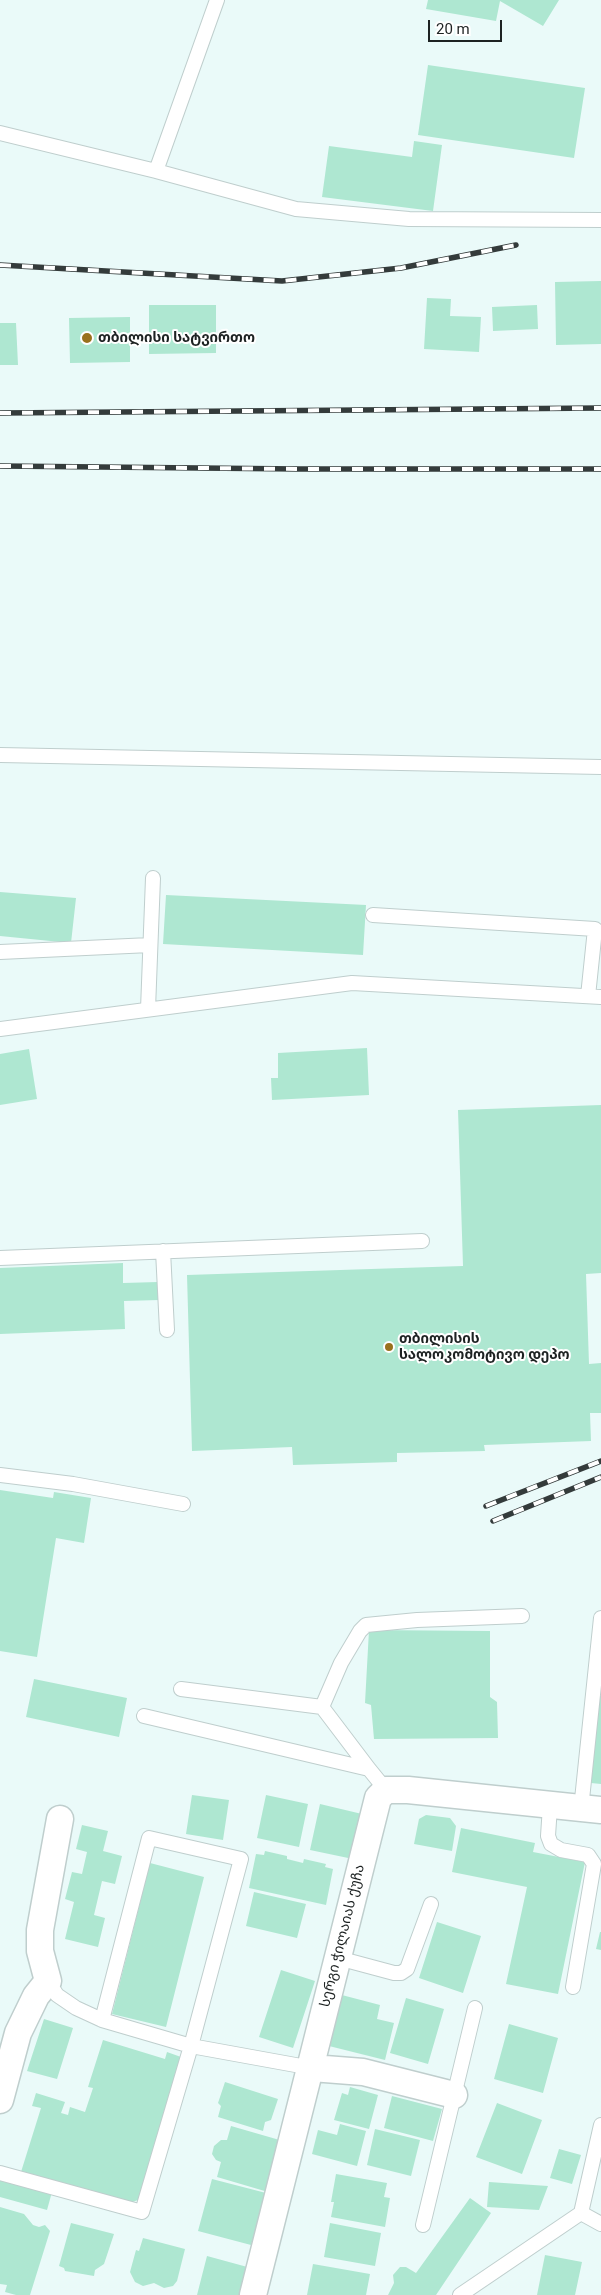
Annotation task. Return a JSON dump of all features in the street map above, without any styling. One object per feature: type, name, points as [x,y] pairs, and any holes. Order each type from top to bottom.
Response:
[{"type":"street","points":[[386,1790],[591,1810]]},
{"type":"street","name":"სერგი ჭილაიას ქუჩა","points":[[253,2295],[312,2068],[378,1798],[386,1790]]},
{"type":"street","points":[[0,2100],[18,2033],[36,1996],[48,1981],[40,1952],[40,1930],[60,1818]]},
{"type":"street","points":[[312,2068],[363,2072],[454,2095]]},
{"type":"lane","points":[[156,171],[217,0]]},
{"type":"lane","points":[[0,133],[156,171],[296,209],[409,219],[601,220]]},
{"type":"lane","points":[[0,755],[601,767]]},
{"type":"lane","points":[[148,1009],[153,878]]},
{"type":"lane","points":[[0,1029],[352,983],[595,996],[595,929],[373,915]]},
{"type":"lane","points":[[0,952],[150,945]]},
{"type":"lane","points":[[0,1258],[422,1241]]},
{"type":"lane","points":[[163,1251],[167,1330]]},
{"type":"lane","points":[[0,1475],[74,1484],[183,1504]]},
{"type":"lane","points":[[322,1707],[341,1663],[360,1631],[366,1626],[417,1620],[522,1616]]},
{"type":"lane","points":[[591,1810],[601,1618]]},
{"type":"lane","points":[[181,1689],[322,1707],[386,1790]]},
{"type":"lane","points":[[144,1716],[369,1769]]},
{"type":"lane","points":[[550,1806],[548,1836],[551,1844],[561,1850],[588,1855],[594,1864],[573,1987]]},
{"type":"lane","points":[[0,2173],[142,2212],[241,1859],[149,1838],[102,2020]]},
{"type":"lane","points":[[338,1958],[394,1974],[401,1973],[406,1969],[431,1904]]},
{"type":"lane","points":[[48,1981],[57,1995],[76,2008],[102,2020],[190,2046],[312,2068]]},
{"type":"lane","points":[[423,2225],[475,2008]]},
{"type":"lane","points":[[460,2295],[581,2213],[601,2126]]},
{"type":"lane","points":[[581,2213],[601,2224]]},
{"type":"building","points":[[428,0],[559,0],[543,26],[500,1],[496,21],[426,9]]},
{"type":"building","points":[[428,65],[585,88],[574,158],[418,135]]},
{"type":"building","points":[[414,141],[442,145],[433,211],[322,197],[329,146],[412,157]]},
{"type":"building","points":[[601,281],[601,344],[556,345],[555,282]]},
{"type":"building","points":[[427,298],[451,299],[450,316],[481,317],[479,352],[424,349]]},
{"type":"building","points":[[149,305],[216,305],[216,353],[149,354]]},
{"type":"building","points":[[537,305],[538,329],[493,331],[492,307]]},
{"type":"building","points":[[130,317],[130,362],[70,363],[69,318]]},
{"type":"building","points":[[0,323],[16,323],[18,365],[0,365]]},
{"type":"building","points":[[0,892],[76,898],[71,943],[0,936]]},
{"type":"building","points":[[166,895],[366,905],[363,955],[163,944]]},
{"type":"building","points":[[367,1048],[369,1095],[272,1100],[271,1078],[278,1078],[278,1053]]},
{"type":"building","points":[[29,1049],[37,1099],[0,1105],[0,1054]]},
{"type":"building","name":"თბილისის სალოკომოტივო დეპო","points":[[601,1105],[601,1273],[586,1274],[589,1364],[601,1363],[601,1413],[590,1413],[591,1441],[484,1445],[485,1451],[397,1453],[397,1462],[293,1465],[292,1447],[192,1451],[187,1275],[463,1266],[458,1110]]},
{"type":"building","points":[[123,1263],[123,1283],[158,1282],[159,1300],[124,1301],[125,1329],[0,1334],[0,1268]]},
{"type":"building","points":[[0,1490],[53,1498],[54,1492],[91,1498],[84,1543],[56,1538],[37,1657],[0,1651]]},
{"type":"building","points":[[369,1630],[490,1631],[490,1697],[497,1702],[498,1738],[374,1739],[371,1705],[365,1703]]},
{"type":"building","points":[[34,1679],[127,1698],[119,1737],[26,1717]]},
{"type":"building","points":[[601,1696],[601,1784],[591,1783]]},
{"type":"building","points":[[192,1795],[229,1800],[223,1840],[186,1834]]},
{"type":"building","points":[[266,1795],[308,1804],[299,1847],[257,1838]]},
{"type":"building","points":[[320,1804],[362,1814],[353,1859],[310,1850]]},
{"type":"building","points":[[426,1815],[450,1818],[456,1826],[452,1851],[414,1844],[419,1819]]},
{"type":"building","points":[[82,1825],[108,1831],[103,1851],[122,1856],[115,1884],[102,1881],[94,1915],[105,1918],[98,1947],[65,1939],[74,1902],[65,1899],[72,1872],[82,1874],[87,1852],[76,1849]]},
{"type":"building","points":[[461,1828],[535,1843],[533,1852],[585,1862],[558,1994],[506,1984],[527,1887],[452,1872]]},
{"type":"building","points":[[265,1851],[287,1856],[287,1859],[303,1863],[304,1859],[326,1864],[325,1867],[333,1869],[326,1905],[249,1888],[256,1854],[264,1855]]},
{"type":"building","points":[[150,1863],[204,1877],[166,2027],[112,2014]]},
{"type":"building","points":[[254,1892],[306,1904],[297,1938],[246,1926]]},
{"type":"building","points":[[437,1922],[481,1936],[463,1993],[419,1978]]},
{"type":"building","points":[[601,1932],[601,1950],[596,1949]]},
{"type":"building","points":[[281,1970],[315,1981],[293,2048],[259,2037]]},
{"type":"building","points":[[338,1994],[380,2005],[377,2019],[394,2023],[385,2060],[325,2045]]},
{"type":"building","points":[[406,1998],[444,2009],[428,2064],[390,2053]]},
{"type":"building","points":[[44,2019],[73,2028],[57,2079],[27,2071]]},
{"type":"building","points":[[509,2024],[558,2038],[543,2093],[494,2079]]},
{"type":"building","points":[[103,2040],[165,2059],[167,2052],[181,2057],[138,2200],[127,2204],[21,2172],[41,2108],[32,2106],[36,2093],[65,2102],[61,2113],[68,2115],[70,2107],[85,2112],[93,2088],[88,2087]]},
{"type":"building","points":[[225,2082],[278,2099],[271,2120],[265,2122],[263,2131],[218,2117],[221,2106],[218,2103]]},
{"type":"building","points":[[350,2087],[378,2095],[369,2129],[334,2120],[342,2093],[348,2095]]},
{"type":"building","points":[[392,2096],[442,2109],[433,2141],[384,2128]]},
{"type":"building","points":[[497,2103],[542,2120],[522,2174],[476,2157]]},
{"type":"building","points":[[340,2124],[366,2131],[357,2166],[312,2154],[318,2130],[337,2135]]},
{"type":"building","points":[[231,2126],[283,2141],[268,2192],[217,2177],[221,2162],[216,2160],[212,2154],[214,2146],[221,2140],[227,2140]]},
{"type":"building","points":[[375,2129],[420,2140],[411,2176],[367,2165]]},
{"type":"building","points":[[559,2149],[581,2155],[572,2184],[550,2178]]},
{"type":"building","points":[[336,2174],[387,2183],[384,2197],[390,2198],[385,2227],[331,2217],[334,2202],[331,2202]]},
{"type":"building","points":[[0,2178],[52,2192],[47,2210],[0,2197]]},
{"type":"building","points":[[212,2179],[266,2193],[251,2245],[198,2231]]},
{"type":"building","points":[[489,2182],[548,2186],[539,2210],[487,2207]]},
{"type":"building","points":[[470,2198],[491,2213],[436,2295],[388,2295],[394,2283],[393,2275],[400,2267],[406,2267],[416,2273]]},
{"type":"building","points":[[0,2207],[24,2214],[33,2225],[39,2227],[45,2225],[50,2231],[30,2295],[16,2295],[5,2292],[7,2285],[0,2284]]},
{"type":"building","points":[[71,2223],[114,2234],[104,2264],[95,2270],[94,2276],[65,2271],[64,2268],[59,2266]]},
{"type":"building","points":[[330,2223],[381,2233],[375,2266],[324,2257]]},
{"type":"building","points":[[143,2238],[185,2249],[177,2281],[173,2286],[164,2288],[154,2283],[143,2286],[135,2282],[130,2272],[136,2250],[139,2251]]},
{"type":"building","points":[[545,2255],[582,2262],[575,2295],[537,2295]]},
{"type":"building","points":[[207,2256],[251,2268],[243,2295],[197,2295]]},
{"type":"building","points":[[313,2264],[370,2274],[366,2295],[307,2295]]},
{"type":"railway","points":[[0,265],[282,281],[401,268],[516,245]]},
{"type":"railway","points":[[0,413],[601,408]]},
{"type":"railway","points":[[0,466],[299,469],[601,469]]},
{"type":"railway","points":[[486,1506],[601,1461]]},
{"type":"railway","points":[[493,1521],[601,1477]]},
{"type":"place","name":"თბილისი სატვირთო","points":[[87,338]]},
{"type":"place","name":"თბილისის სალოკომოტივო დეპო","points":[[389,1347]]}]
